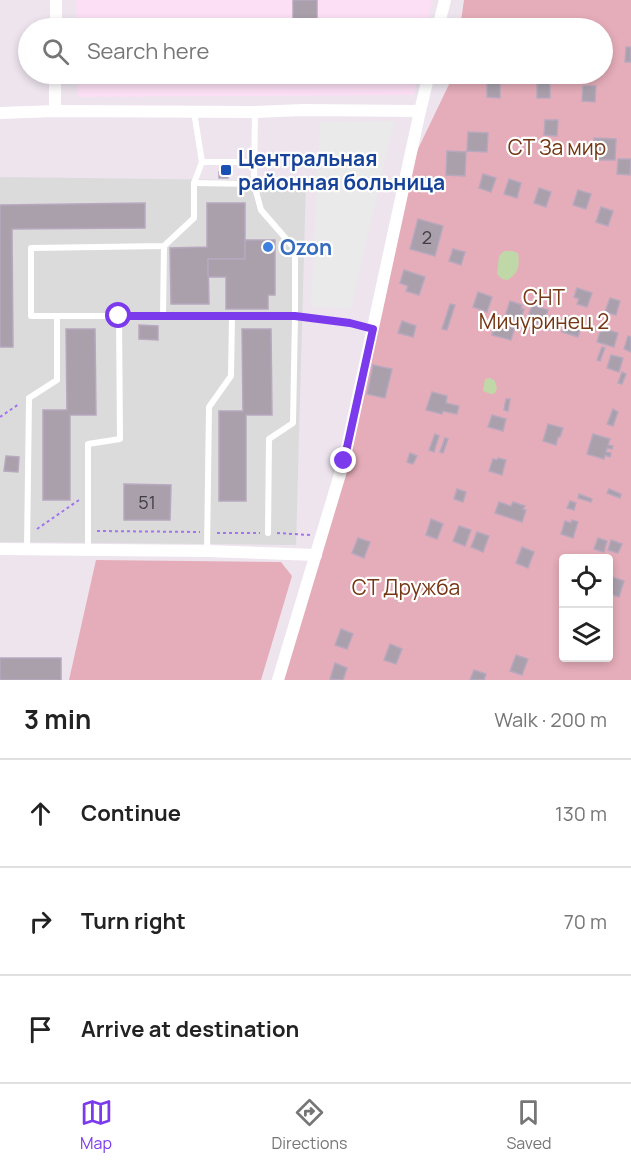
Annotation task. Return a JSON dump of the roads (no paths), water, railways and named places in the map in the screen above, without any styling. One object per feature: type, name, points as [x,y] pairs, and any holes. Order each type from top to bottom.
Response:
[{"type":"street","points":[[56,0],[56,18]]},
{"type":"street","points":[[440,18],[445,0]]},
{"type":"street","points":[[55,111],[56,84]]},
{"type":"street","points":[[278,680],[344,461],[427,84]]},
{"type":"street","points":[[0,113],[420,111]]},
{"type":"street","points":[[0,549],[27,543],[88,550],[316,555]]},
{"type":"lane","points":[[194,111],[202,162],[194,183],[194,218],[164,246],[31,248],[31,316],[295,316],[350,323],[373,329]]},
{"type":"lane","points":[[255,111],[254,184],[261,210],[295,249],[293,423],[269,439],[268,533]]},
{"type":"lane","points":[[202,162],[254,162]]},
{"type":"lane","points":[[194,183],[254,184]]},
{"type":"lane","points":[[163,316],[164,246]]},
{"type":"lane","points":[[27,543],[29,398],[57,380],[57,316]]},
{"type":"lane","points":[[88,550],[88,444],[120,439],[119,316]]},
{"type":"lane","points":[[207,552],[209,407],[231,376],[232,316]]},
{"type":"place","name":"Центральная районная больница","points":[[226,170]]},
{"type":"place","name":"Ozon","points":[[268,247]]},
{"type":"park label","name":"СТ За мир","points":[[557,147]]},
{"type":"park label","name":"СНТ Мичуринец 2","points":[[544,309]]},
{"type":"park label","name":"СТ Дружба","points":[[406,587]]}]
